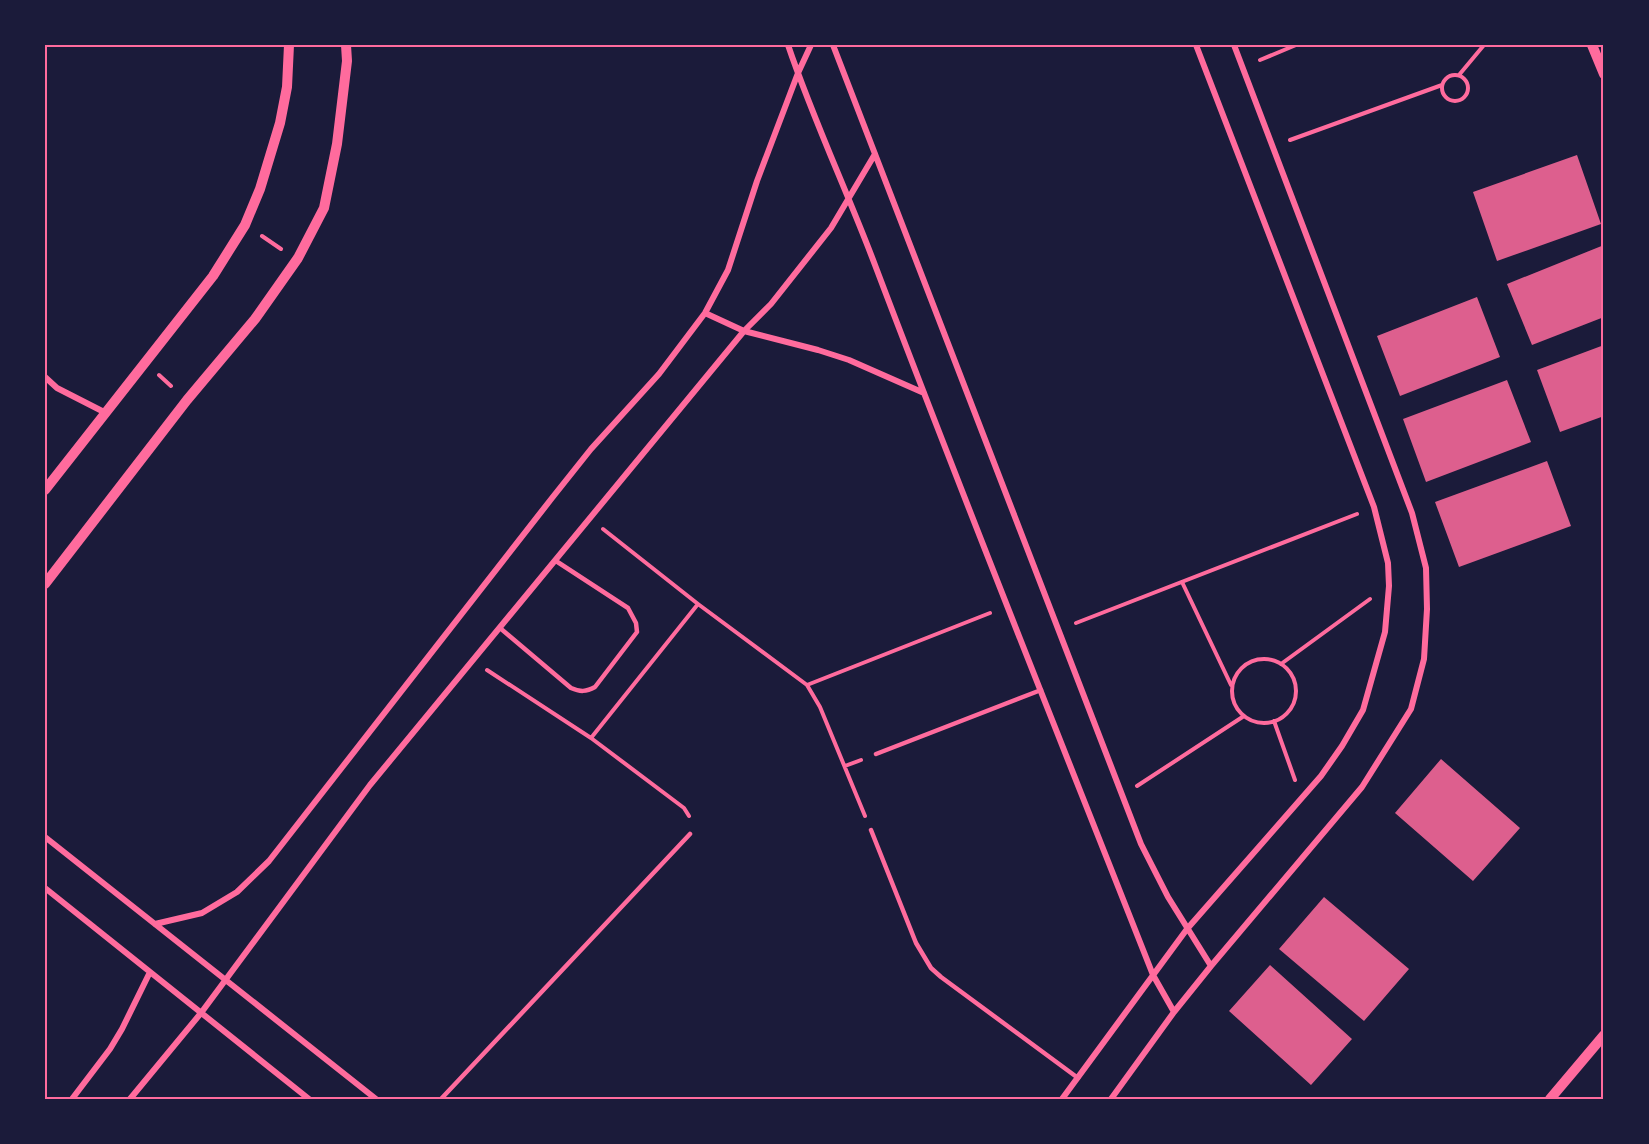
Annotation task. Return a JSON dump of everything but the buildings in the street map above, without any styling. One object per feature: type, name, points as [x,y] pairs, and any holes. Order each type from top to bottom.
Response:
[{"type":"street","points":[[45,490],[213,276],[245,225],[260,189],[280,123],[287,87],[289,45]]},
{"type":"street","points":[[45,584],[188,400],[255,319],[297,259],[324,208],[337,144],[347,61],[346,45]]},
{"type":"street","points":[[789,45],[798,73],[849,195],[924,393],[1153,975],[1174,1012]]},
{"type":"street","points":[[155,924],[202,913],[237,892],[269,861],[552,498],[591,450],[659,374],[705,313],[728,270],[738,234],[798,73],[811,45]]},
{"type":"street","points":[[833,45],[1122,796],[1157,876],[1211,966]]},
{"type":"street","points":[[1062,1099],[1188,929],[1301,801],[1342,746],[1363,710],[1384,632],[1389,586],[1388,563],[1374,507],[1196,45]]},
{"type":"street","points":[[1111,1099],[1174,1012],[1211,966],[1362,787],[1411,709],[1424,659],[1427,609],[1426,568],[1412,513],[1234,45]]},
{"type":"street","points":[[1592,45],[1604,74]]},
{"type":"street","points":[[130,1099],[201,1013],[370,785],[474,662],[589,518],[744,331],[771,304],[808,258],[831,228],[875,154]]},
{"type":"street","points":[[705,313],[744,331],[849,360],[924,393]]},
{"type":"street","points":[[45,377],[57,388],[106,413]]},
{"type":"street","points":[[45,837],[376,1099]]},
{"type":"street","points":[[45,888],[309,1099]]},
{"type":"street","points":[[72,1099],[110,1049],[150,972]]},
{"type":"street","points":[[1550,1099],[1604,1035]]},
{"type":"lane","points":[[500,628],[571,688],[587,691],[595,687],[637,632],[636,623],[628,608],[556,561]]},
{"type":"lane","points":[[876,754],[1041,690]]},
{"type":"lane","points":[[871,830],[916,943],[931,968],[1078,1078]]},
{"type":"lane","points":[[441,1099],[690,834]]},
{"type":"path","points":[[1242,67],[1296,45]]},
{"type":"path","points":[[1459,75],[1484,45]]},
{"type":"path","points":[[1459,75],[1465,79],[1468,92],[1464,98],[1451,101],[1445,98],[1442,85],[1446,78],[1459,75]]},
{"type":"path","points":[[1272,146],[1442,85]]},
{"type":"path","points":[[245,225],[297,259]]},
{"type":"path","points":[[145,363],[188,400]]},
{"type":"path","points":[[1059,630],[1374,507]]},
{"type":"path","points":[[589,518],[698,604],[807,685],[820,707],[871,830]]},
{"type":"path","points":[[1182,582],[1232,686]]},
{"type":"path","points":[[1281,664],[1389,586]]},
{"type":"path","points":[[591,738],[698,604]]},
{"type":"path","points":[[807,685],[1008,607]]},
{"type":"path","points":[[1271,660],[1281,664],[1294,680],[1296,689],[1290,709],[1275,721],[1264,723],[1244,716],[1236,708],[1232,698],[1235,675],[1251,661],[1271,660]]},
{"type":"path","points":[[474,662],[591,738],[684,808],[691,825],[690,834]]},
{"type":"path","points":[[1122,796],[1244,716]]},
{"type":"path","points":[[1275,721],[1301,801]]}]
